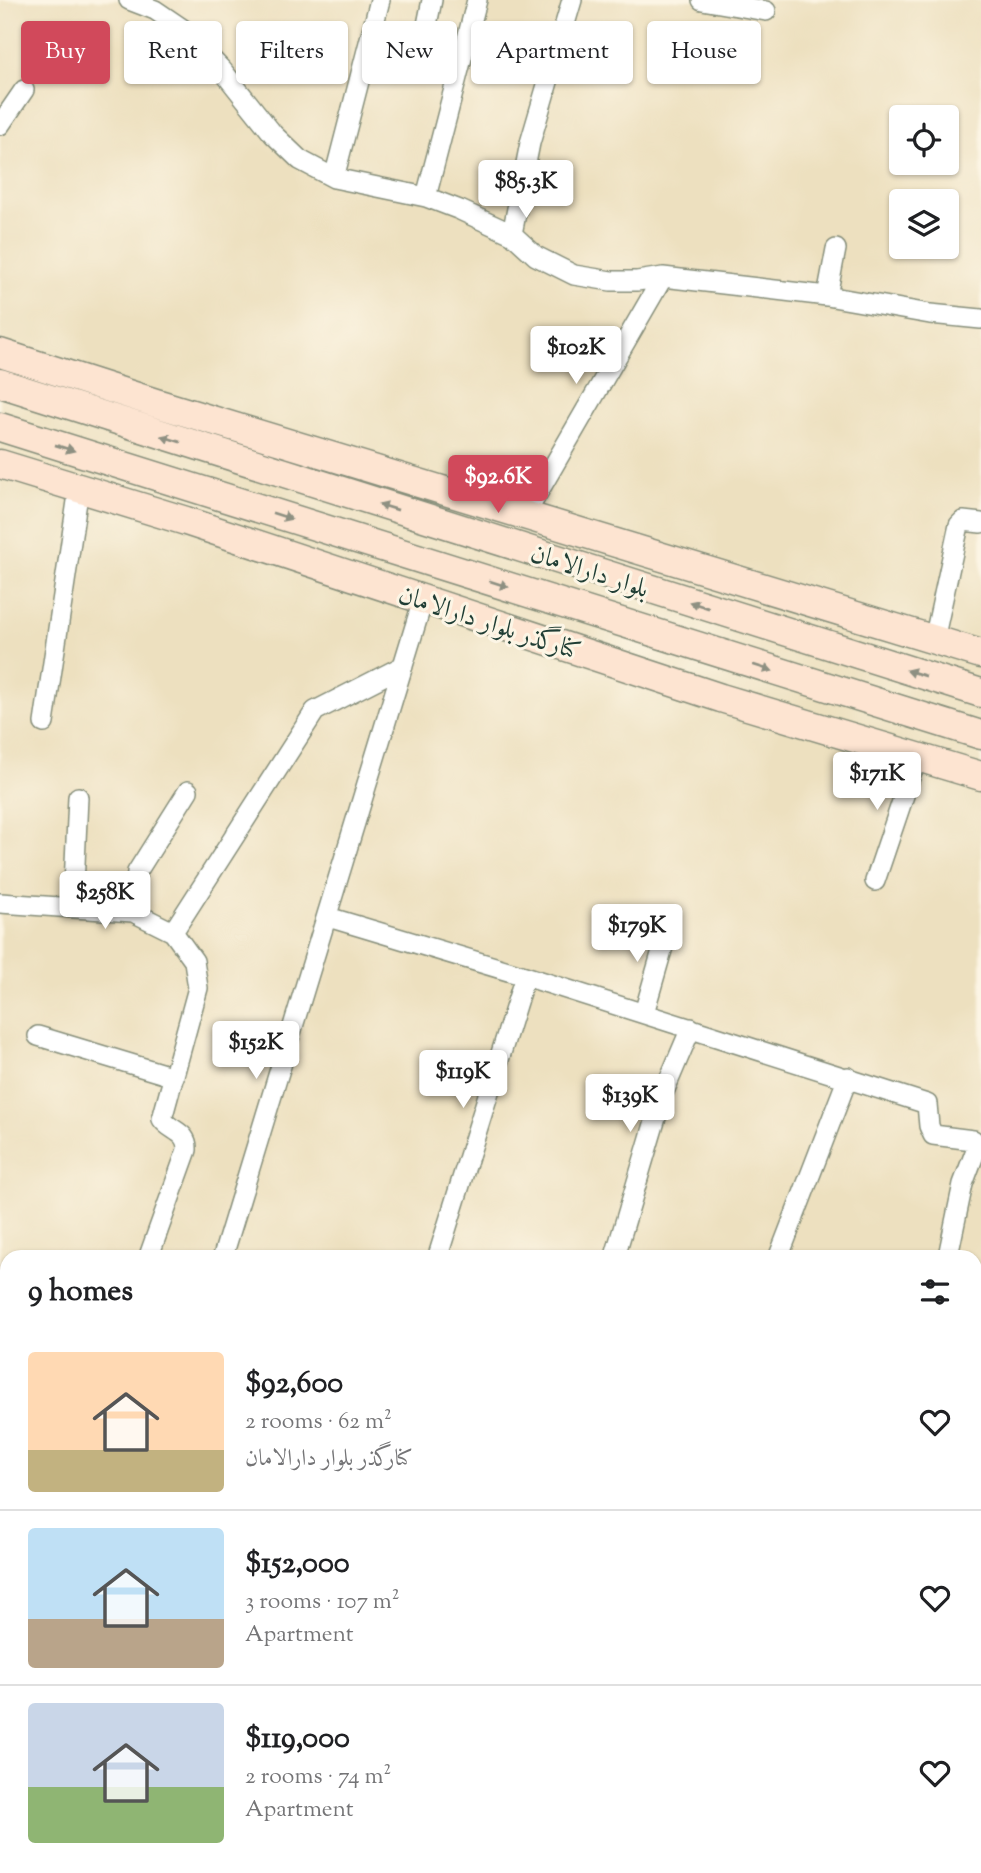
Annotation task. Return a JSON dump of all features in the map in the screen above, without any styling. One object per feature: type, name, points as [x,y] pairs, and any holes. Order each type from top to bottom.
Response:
[{"type":"main road","points":[[0,353],[981,654]]},
{"type":"main road","points":[[6,465],[11,431],[34,395],[43,367]]},
{"type":"main road","name":"بلوار دارالامان","points":[[0,383],[981,693]]},
{"type":"main road","name":"بلوار دارالامان","points":[[11,431],[981,735]]},
{"type":"main road","name":"کنارگذر بلوار دارالامان","points":[[6,465],[721,698],[981,776]]},
{"type":"street","points":[[129,0],[155,10],[183,29],[222,70],[273,134],[300,160],[334,178],[426,197],[512,234],[536,256],[574,275],[611,281],[663,277],[827,296],[930,314],[981,319]]},
{"type":"street","points":[[334,178],[380,0]]},
{"type":"street","points":[[428,21],[432,0]]},
{"type":"street","points":[[426,197],[477,0]]},
{"type":"street","points":[[512,234],[530,143],[572,0]]},
{"type":"street","points":[[702,0],[766,11]]},
{"type":"street","points":[[0,125],[24,90]]},
{"type":"street","points":[[827,296],[836,249]]},
{"type":"street","points":[[525,515],[663,277]]},
{"type":"street","points":[[44,723],[79,488]]},
{"type":"street","points":[[934,640],[959,525],[963,521],[981,523]]},
{"type":"street","points":[[225,1250],[423,600]]},
{"type":"street","points":[[173,932],[315,711],[403,666]]},
{"type":"street","points":[[875,881],[917,757]]},
{"type":"street","points":[[133,912],[136,872],[188,791]]},
{"type":"street","points":[[73,908],[78,797]]},
{"type":"street","points":[[0,903],[133,912],[173,932],[194,961],[198,988],[162,1119],[166,1125],[184,1135],[187,1150],[151,1250]]},
{"type":"street","points":[[328,917],[526,976],[927,1104],[929,1126],[933,1135],[975,1143],[977,1147],[963,1184],[949,1250]]},
{"type":"street","points":[[644,1013],[669,926]]},
{"type":"street","points":[[440,1250],[526,976]]},
{"type":"street","points":[[617,1250],[663,1094],[691,1028]]},
{"type":"street","points":[[38,1036],[174,1077]]},
{"type":"street","points":[[781,1250],[848,1077]]}]
